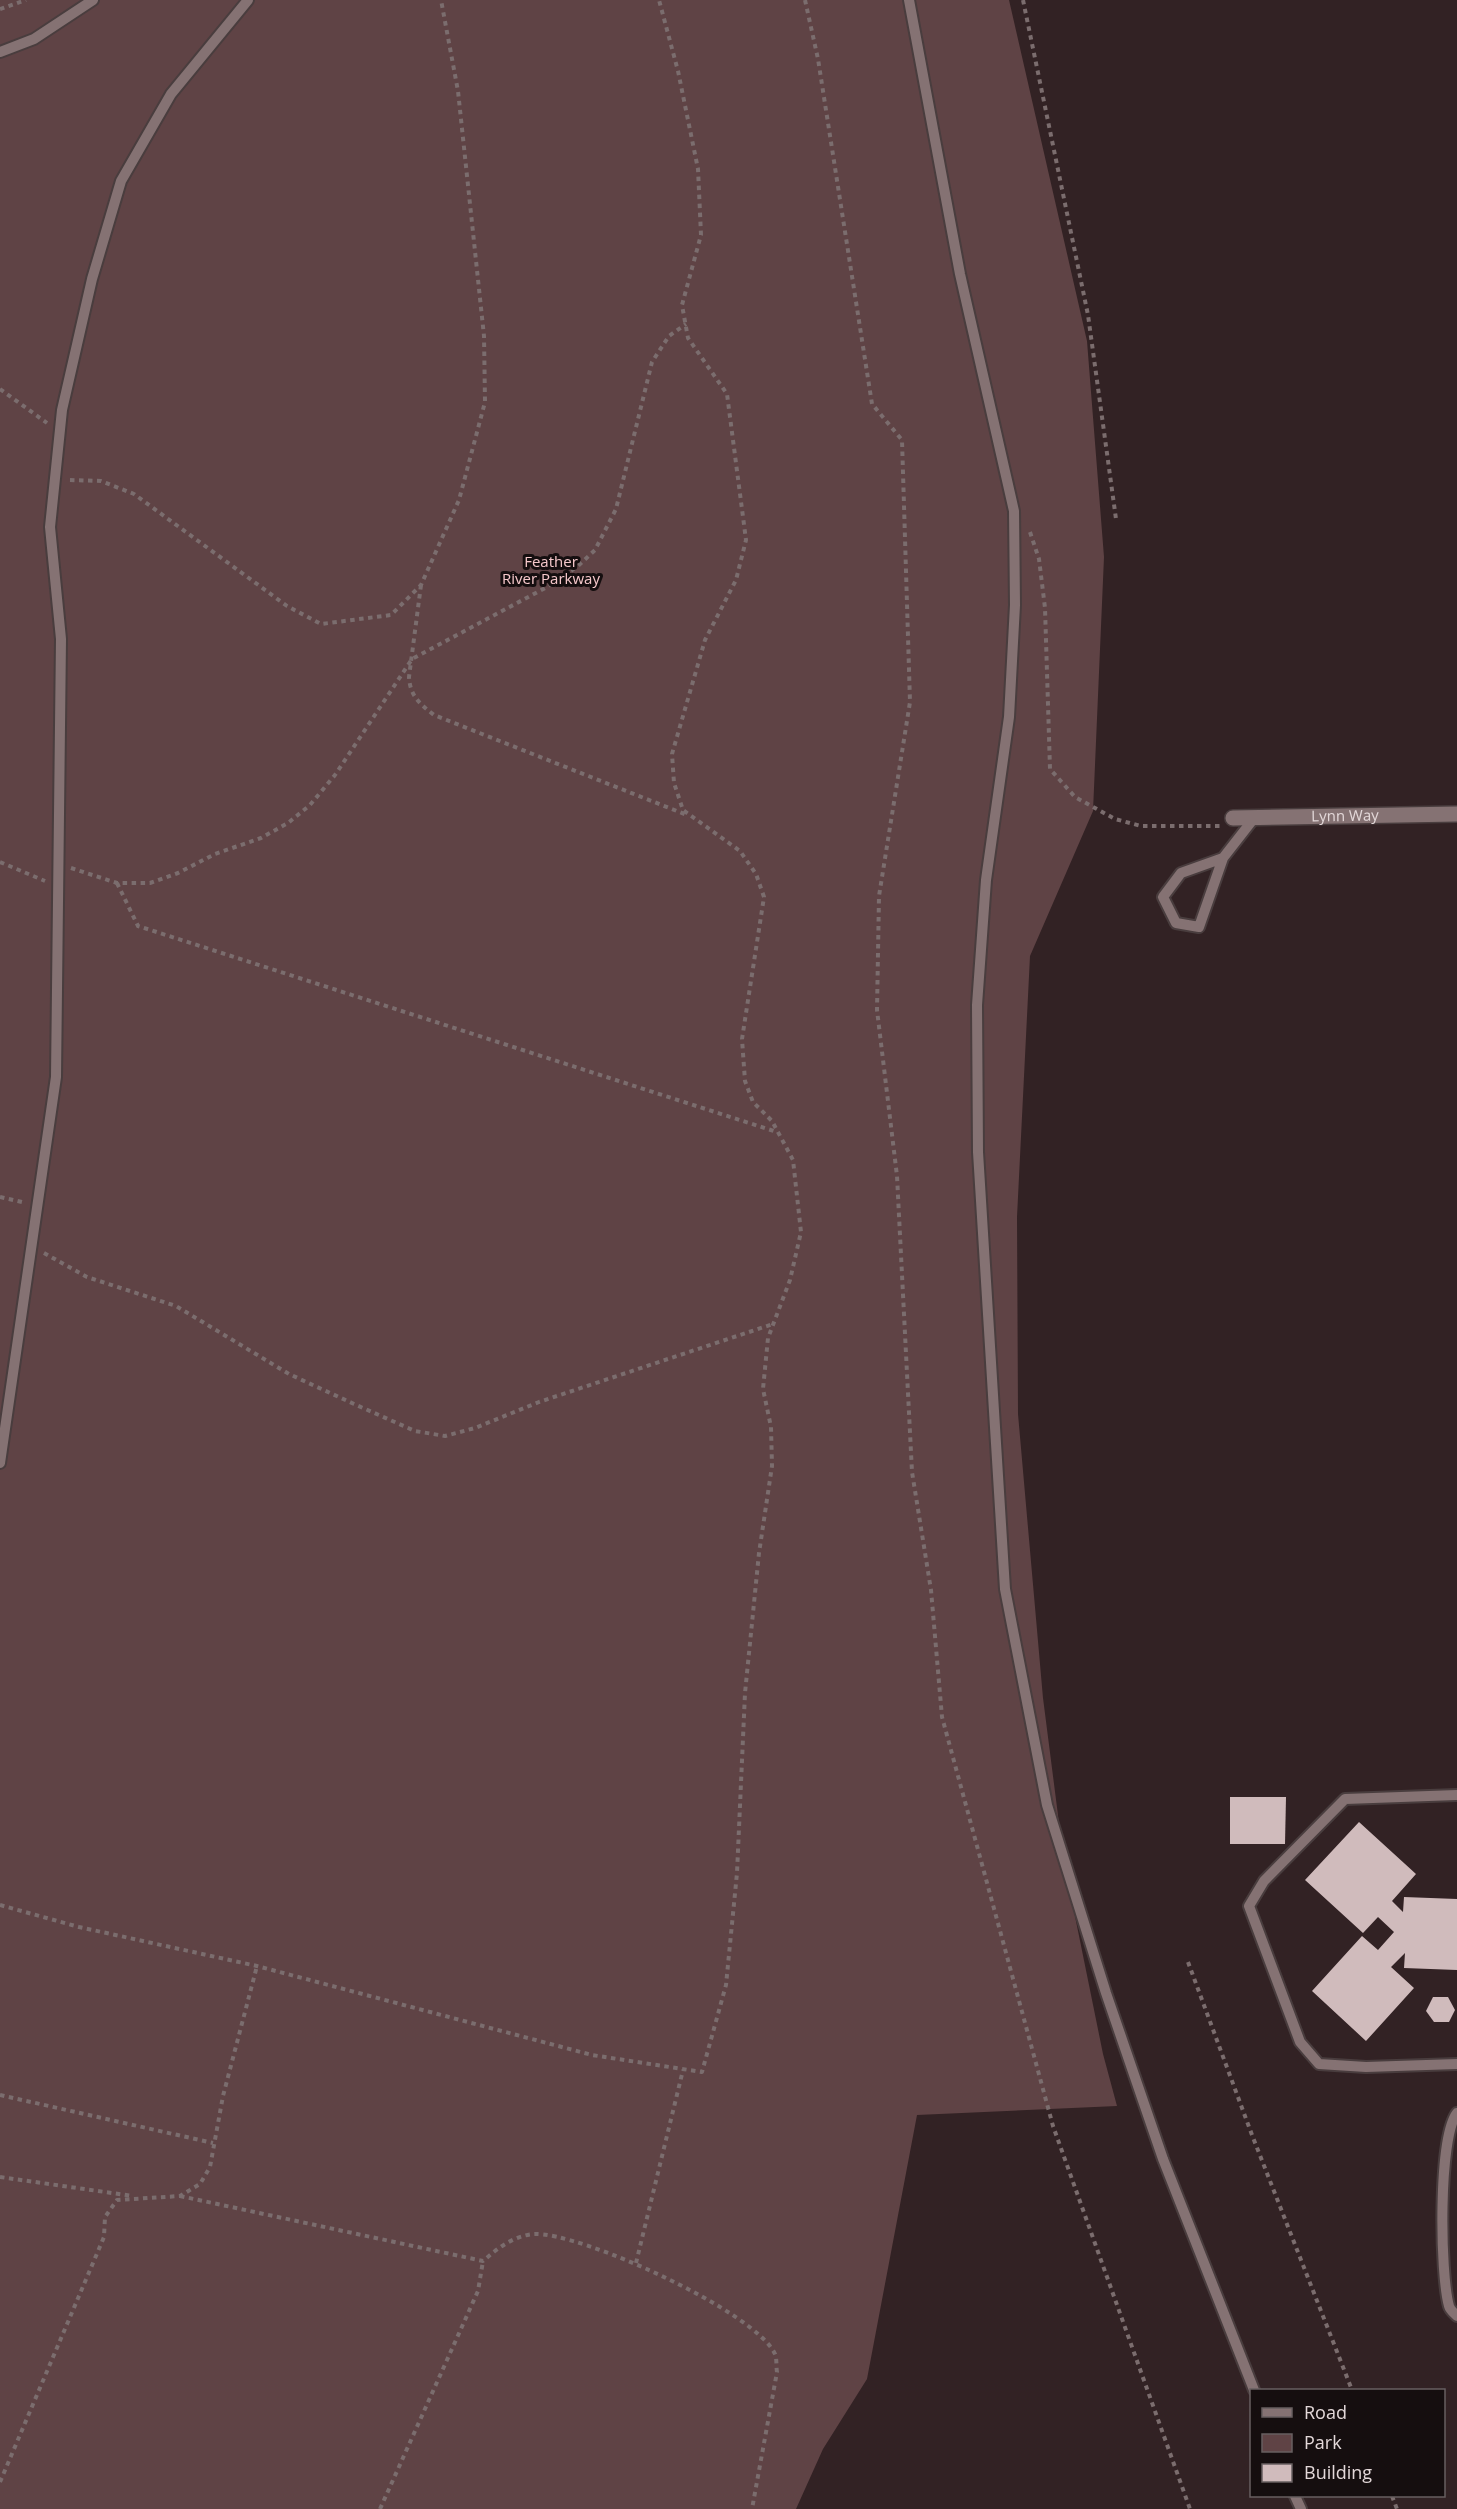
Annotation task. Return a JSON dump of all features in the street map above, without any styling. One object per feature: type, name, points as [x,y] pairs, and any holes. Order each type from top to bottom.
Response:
[{"type":"street","name":"Lynn Way","points":[[1233,818],[1457,814]]},
{"type":"lane","points":[[0,52],[34,39],[93,0]]},
{"type":"lane","points":[[0,1463],[56,1077],[61,639],[50,527],[62,410],[92,279],[122,181],[171,94],[248,0]]},
{"type":"lane","points":[[909,0],[960,274],[1014,511],[1015,604],[1009,717],[986,880],[977,1005],[978,1152],[1005,1589],[1047,1805],[1106,1993],[1164,2159],[1253,2389]]},
{"type":"lane","points":[[1223,858],[1181,873],[1163,897],[1176,923],[1199,927],[1223,858],[1255,817]]},
{"type":"lane","points":[[1457,1796],[1345,1799],[1264,1881],[1249,1906],[1300,2042],[1319,2064],[1366,2067],[1457,2064]]},
{"type":"lane","points":[[1457,2113],[1445,2162],[1443,2244],[1449,2308],[1457,2316]]},
{"type":"path","points":[[0,9],[26,0]]},
{"type":"path","points":[[441,0],[458,91],[484,336],[484,402],[459,500],[421,585],[410,688],[416,701],[434,715],[693,818]]},
{"type":"path","points":[[0,1905],[79,1927],[257,1966],[592,2055],[702,2072],[726,1985],[737,1873],[746,1693],[759,1553],[772,1466],[771,1427],[763,1389],[768,1338],[790,1280],[801,1232],[793,1160],[772,1121],[753,1102],[745,1082],[742,1040],[764,897],[756,874],[740,851],[683,810],[674,783],[672,754],[705,640],[736,580],[746,540],[727,394],[688,338],[682,305],[701,235],[698,169],[678,71],[659,0]]},
{"type":"path","points":[[805,0],[818,59],[872,404],[902,440],[910,702],[879,896],[877,1010],[897,1176],[912,1472],[931,1590],[942,1717],[1053,2126],[1190,2509]]},
{"type":"path","points":[[1023,0],[1088,315],[1116,519]]},
{"type":"path","points":[[57,865],[89,872],[117,883],[150,883],[178,873],[215,854],[261,838],[288,823],[310,805],[335,775],[412,659],[547,586],[578,566],[596,550],[616,509],[652,362],[669,336],[686,324]]},
{"type":"path","points":[[0,389],[60,432]]},
{"type":"path","points":[[55,479],[100,481],[134,495],[287,606],[321,624],[391,615],[421,585]]},
{"type":"path","points":[[1014,511],[1028,526],[1039,559],[1045,608],[1050,769],[1075,797],[1115,819],[1141,826],[1222,826],[1233,818]]},
{"type":"path","points":[[0,862],[57,886]]},
{"type":"path","points":[[117,883],[138,926],[778,1132]]},
{"type":"path","points":[[0,1197],[39,1205]]},
{"type":"path","points":[[33,1247],[87,1277],[176,1306],[289,1374],[354,1404],[415,1431],[445,1436],[475,1428],[539,1402],[773,1324]]},
{"type":"path","points":[[1188,1962],[1252,2135],[1351,2389]]},
{"type":"path","points":[[180,2196],[200,2184],[210,2167],[213,2143],[257,1966]]},
{"type":"path","points":[[636,2263],[683,2070]]},
{"type":"path","points":[[0,2095],[213,2143]]},
{"type":"path","points":[[0,2176],[136,2197]]},
{"type":"path","points":[[0,2482],[104,2237],[105,2217],[117,2200],[180,2196],[483,2261]]},
{"type":"path","points":[[380,2509],[478,2291],[483,2261],[502,2244],[533,2234],[555,2236],[636,2263],[735,2316],[775,2354],[777,2372],[752,2509]]},
{"type":"green space","name":"Feather River Parkway","points":[[0,0],[1009,0],[1087,341],[1104,557],[1093,811],[1030,956],[1017,1217],[1018,1414],[1043,1698],[1064,1862],[1103,2054],[1117,2106],[917,2115],[867,2379],[823,2449],[796,2509],[0,2509]]},
{"type":"building","points":[[1230,1797],[1286,1797],[1285,1844],[1230,1844]]},
{"type":"building","points":[[1359,1822],[1416,1874],[1392,1901],[1403,1912],[1404,1897],[1457,1899],[1457,1970],[1404,1968],[1405,1953],[1391,1967],[1414,1988],[1366,2041],[1312,1991],[1362,1936],[1378,1950],[1394,1932],[1378,1917],[1363,1933],[1305,1880]]},
{"type":"building","points":[[1433,1997],[1448,1997],[1455,2010],[1449,2022],[1434,2022],[1426,2011]]}]
